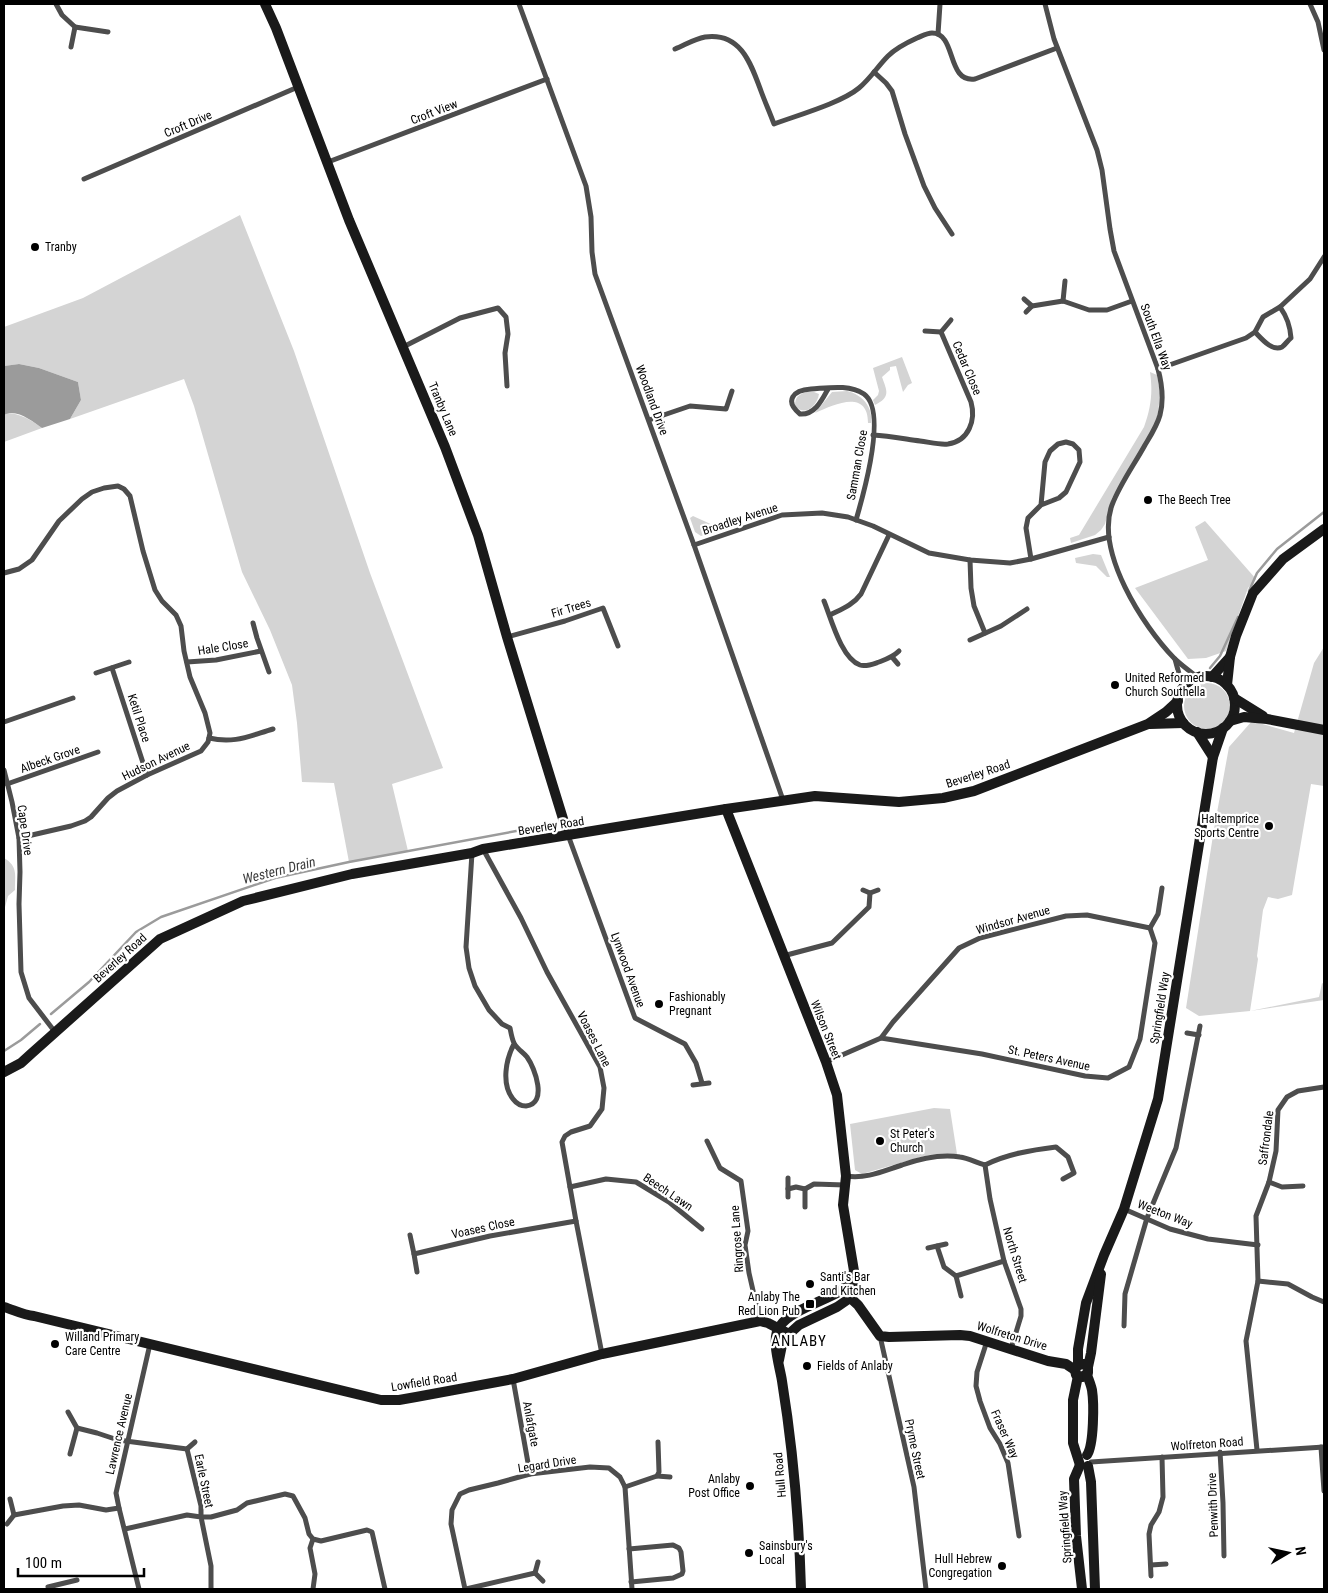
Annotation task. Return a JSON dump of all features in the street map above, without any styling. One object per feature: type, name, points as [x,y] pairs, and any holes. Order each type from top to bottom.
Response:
[{"type":"main road","name":"Tranby Lane","points":[[265,4],[299,86],[349,220],[445,447],[478,534],[506,637],[568,836]]},
{"type":"main road","points":[[1227,685],[1230,657],[1253,593],[1284,559],[1324,529]]},
{"type":"main road","points":[[1212,677],[1230,657]]},
{"type":"main road","points":[[1213,757],[1196,732],[1184,723],[1180,716],[1178,701],[1183,689],[1189,682],[1198,678],[1212,677],[1220,680],[1227,685],[1234,698],[1267,719]]},
{"type":"main road","points":[[1227,725],[1234,714],[1234,698]]},
{"type":"main road","name":"Beverley Road","points":[[4,1072],[20,1063],[160,939],[243,901],[352,874],[472,853],[483,849],[784,800],[815,796],[899,802],[943,798],[974,791],[1148,724],[1178,701]]},
{"type":"main road","points":[[1196,732],[1215,733],[1244,717],[1267,719],[1324,730]]},
{"type":"main road","name":"Beverley Road","points":[[1148,724],[1184,723]]},
{"type":"main road","name":"Springfield Way","points":[[1095,1589],[1091,1482],[1085,1462],[1073,1443],[1073,1400],[1081,1371],[1091,1353],[1104,1256],[1124,1208],[1158,1099],[1213,757],[1227,725]]},
{"type":"main road","name":"Wilson Street","points":[[726,809],[826,1062],[837,1095],[845,1180],[843,1204],[855,1286],[850,1298]]},
{"type":"main road","points":[[779,1360],[775,1341],[778,1327],[792,1315],[842,1290],[848,1284],[854,1271]]},
{"type":"main road","points":[[842,1290],[858,1305],[880,1336]]},
{"type":"main road","points":[[779,1360],[782,1345],[789,1334],[799,1325],[837,1307],[850,1298]]},
{"type":"main road","name":"Lowfield Road","points":[[4,1307],[15,1310],[24,1316],[34,1316],[381,1400],[399,1400],[513,1378],[602,1354],[760,1321]]},
{"type":"main road","points":[[760,1321],[778,1327],[789,1334]]},
{"type":"main road","name":"Wolfreton Drive","points":[[880,1336],[960,1335],[987,1341],[1048,1361],[1066,1364],[1081,1371]]},
{"type":"main road","name":"Hull Road","points":[[779,1360],[791,1458],[801,1589]]},
{"type":"main road","name":"Springfield Way","points":[[1081,1371],[1092,1388],[1093,1413],[1090,1448],[1085,1462],[1074,1479],[1076,1536],[1082,1589]]},
{"type":"street","points":[[56,4],[62,15],[75,27],[108,32]]},
{"type":"street","name":"Woodland Drive","points":[[519,4],[586,186],[591,217],[595,274],[694,545],[784,800]]},
{"type":"street","points":[[938,34],[940,4]]},
{"type":"street","name":"South Ella Way","points":[[1045,4],[1057,48],[1097,150],[1102,170],[1112,240],[1132,301],[1158,369],[1162,390],[1161,413],[1157,424],[1112,505],[1108,525],[1109,537],[1114,558],[1129,595],[1145,623],[1174,659],[1198,678]]},
{"type":"street","points":[[1310,4],[1318,22],[1324,50]]},
{"type":"street","points":[[71,47],[75,27]]},
{"type":"street","points":[[675,49],[709,37],[722,38],[737,46],[746,55],[751,65],[774,124],[845,97],[859,88],[888,56],[900,46],[929,34],[938,34],[945,41],[960,74],[968,80],[1057,48]]},
{"type":"street","points":[[874,72],[886,82],[892,91],[924,186],[935,208],[952,234]]},
{"type":"street","name":"Croft View","points":[[328,162],[548,79]]},
{"type":"street","name":"Croft Drive","points":[[84,179],[241,113],[299,86]]},
{"type":"street","points":[[1158,369],[1246,338],[1255,332],[1263,317],[1280,307],[1310,278],[1324,257]]},
{"type":"street","points":[[1063,301],[1066,281]]},
{"type":"street","points":[[1024,299],[1032,306]]},
{"type":"street","points":[[1026,312],[1032,306],[1063,301],[1090,310],[1107,310],[1132,301]]},
{"type":"street","points":[[1255,332],[1266,343],[1276,348],[1282,347],[1291,338],[1290,325],[1280,307]]},
{"type":"street","points":[[403,347],[460,318],[498,308],[506,317],[508,334],[505,353],[507,386]]},
{"type":"street","name":"Cedar Close","points":[[940,332],[950,320]]},
{"type":"street","name":"Cedar Close","points":[[925,331],[940,332]]},
{"type":"street","name":"Cedar Close","points":[[873,435],[941,444],[954,443],[968,432],[974,412],[940,332]]},
{"type":"street","name":"Samman Close","points":[[828,389],[812,412],[804,415],[792,408],[792,398],[797,392],[810,389],[847,388],[865,395],[873,408],[874,425],[866,487],[856,520]]},
{"type":"street","points":[[649,420],[690,406],[726,409],[732,391]]},
{"type":"street","points":[[1031,559],[1026,528],[1028,518],[1040,505],[1059,498],[1066,492],[1080,462],[1079,450],[1073,444],[1066,442],[1058,444],[1050,451],[1045,462],[1040,505]]},
{"type":"street","points":[[4,574],[18,569],[32,560],[59,521],[82,499],[98,490],[118,486],[127,491],[130,496],[143,551],[155,590],[179,620],[193,685],[206,713],[210,733],[209,738],[241,739],[272,728]]},
{"type":"street","name":"Broadley Avenue","points":[[694,545],[782,515],[822,513],[856,520],[873,526],[929,553],[970,560],[1010,563],[1109,537]]},
{"type":"street","points":[[830,615],[851,605],[861,594],[889,535]]},
{"type":"street","points":[[970,560],[974,606],[985,633]]},
{"type":"street","points":[[824,601],[837,637],[850,658],[859,664],[870,665],[892,657],[899,651]]},
{"type":"street","name":"Fir Trees","points":[[506,637],[565,621],[603,608],[618,646]]},
{"type":"street","points":[[970,640],[1001,626],[1027,609]]},
{"type":"street","name":"Hale Close","points":[[254,624],[269,672]]},
{"type":"street","name":"Hale Close","points":[[187,662],[232,657],[261,651]]},
{"type":"street","points":[[892,657],[898,664]]},
{"type":"street","name":"South Ella Way","points":[[1174,659],[1183,689]]},
{"type":"street","points":[[96,673],[129,662]]},
{"type":"street","name":"Ketil Place","points":[[112,668],[147,775]]},
{"type":"street","points":[[4,722],[73,698]]},
{"type":"street","name":"Hudson Avenue","points":[[19,838],[85,821],[117,791],[147,775],[201,751],[209,738]]},
{"type":"street","name":"Albeck Grove","points":[[7,784],[98,752]]},
{"type":"street","name":"Cape Drive","points":[[4,770],[19,838],[21,972],[29,998],[56,1032]]},
{"type":"street","name":"Lynwood Avenue","points":[[568,836],[635,1018],[684,1044],[696,1063],[702,1083]]},
{"type":"street","name":"Voases Lane","points":[[483,849],[521,918],[546,972],[600,1067],[604,1088],[602,1109],[590,1126],[571,1132],[565,1136],[562,1142],[602,1354]]},
{"type":"street","points":[[472,853],[466,947],[469,968],[489,1010],[502,1024],[510,1028],[514,1044],[527,1057],[532,1066],[539,1089],[536,1099],[531,1105],[524,1106],[517,1103],[510,1095],[507,1086],[508,1061],[514,1044]]},
{"type":"street","points":[[1150,928],[1158,914],[1162,888]]},
{"type":"street","points":[[863,890],[870,893],[878,890]]},
{"type":"street","points":[[783,956],[832,943],[869,906],[870,893]]},
{"type":"street","name":"Windsor Avenue","points":[[826,1062],[881,1038],[959,948],[980,938],[1066,916],[1087,915],[1150,928]]},
{"type":"street","name":"St. Peters Avenue","points":[[881,1038],[982,1054],[1084,1076],[1108,1078],[1129,1067],[1140,1039],[1155,943],[1150,928]]},
{"type":"street","points":[[1124,1326],[1125,1294],[1147,1218],[1176,1148],[1200,1026]]},
{"type":"street","points":[[1187,1033],[1199,1035]]},
{"type":"street","points":[[694,1085],[708,1083]]},
{"type":"street","name":"Saffrondale","points":[[1257,1450],[1246,1341],[1258,1281],[1256,1216],[1269,1182],[1276,1151],[1278,1110],[1287,1097],[1298,1091],[1324,1087]]},
{"type":"street","name":"Ringrose Lane","points":[[706,1141],[720,1168],[741,1181],[748,1231],[746,1246],[748,1273],[760,1321]]},
{"type":"street","points":[[788,1189],[796,1187],[805,1189],[814,1184],[859,1178],[901,1165],[948,1157],[959,1157],[985,1165],[995,1160],[1027,1151],[1056,1146],[1068,1157],[1074,1173],[1063,1179]]},
{"type":"street","name":"North Street","points":[[985,1165],[990,1199],[1004,1260],[1021,1309],[1021,1316],[1011,1349]]},
{"type":"street","points":[[788,1178],[788,1197]]},
{"type":"street","name":"Beech Lawn","points":[[570,1188],[606,1180],[636,1182],[669,1202],[702,1229]]},
{"type":"street","points":[[1269,1182],[1282,1187],[1303,1186]]},
{"type":"street","points":[[805,1189],[805,1207]]},
{"type":"street","name":"Weeton Way","points":[[1124,1208],[1170,1229],[1208,1239],[1258,1244]]},
{"type":"street","name":"Voases Close","points":[[414,1254],[490,1236],[576,1221]]},
{"type":"street","name":"Beech Lawn","points":[[690,1229],[694,1223]]},
{"type":"street","points":[[410,1235],[417,1272]]},
{"type":"street","points":[[928,1248],[946,1244]]},
{"type":"street","points":[[937,1246],[944,1266],[956,1276],[961,1296]]},
{"type":"street","points":[[956,1276],[1004,1260]]},
{"type":"street","points":[[1258,1281],[1288,1284],[1324,1302]]},
{"type":"street","name":"Pryme Street","points":[[880,1336],[914,1487],[926,1589]]},
{"type":"street","name":"Fraser Way","points":[[987,1341],[977,1372],[976,1386],[990,1428],[1000,1444],[1008,1463],[1019,1536]]},
{"type":"street","name":"Lawrence Avenue","points":[[140,1589],[116,1493],[150,1344]]},
{"type":"street","name":"Anlafgate","points":[[513,1378],[530,1474]]},
{"type":"street","points":[[68,1412],[77,1428],[70,1454]]},
{"type":"street","name":"Earle Street","points":[[77,1428],[118,1440],[167,1447],[187,1449],[195,1442]]},
{"type":"street","points":[[657,1476],[659,1472],[658,1442]]},
{"type":"street","points":[[1322,1447],[1324,1491]]},
{"type":"street","name":"Wolfreton Road","points":[[1085,1462],[1322,1447]]},
{"type":"street","name":"Earle Street","points":[[187,1449],[202,1516]]},
{"type":"street","name":"Penwith Drive","points":[[1220,1452],[1224,1556]]},
{"type":"street","points":[[1151,1576],[1149,1534],[1151,1525],[1160,1512],[1163,1497],[1162,1458]]},
{"type":"street","name":"Legard Drive","points":[[466,1589],[451,1524],[452,1510],[460,1494],[530,1474],[590,1467],[609,1468],[620,1477],[625,1487]]},
{"type":"street","points":[[632,1589],[625,1487],[657,1476],[670,1477]]},
{"type":"street","points":[[125,1528],[187,1515],[211,1517],[237,1510],[246,1503],[285,1494],[293,1496],[305,1518],[309,1534],[313,1540],[321,1541],[367,1530],[372,1532],[385,1589]]},
{"type":"street","points":[[10,1499],[14,1515]]},
{"type":"street","points":[[8,1524],[14,1515],[64,1506],[79,1505],[106,1510],[119,1508]]},
{"type":"street","points":[[202,1516],[211,1566],[211,1589]]},
{"type":"street","points":[[313,1540],[310,1548],[315,1574],[313,1589]]},
{"type":"street","points":[[629,1549],[672,1545],[679,1548],[682,1552],[682,1574],[674,1578],[631,1582]]},
{"type":"street","points":[[535,1573],[538,1562]]},
{"type":"street","points":[[1151,1564],[1166,1564]]},
{"type":"street","points":[[466,1589],[535,1573]]},
{"type":"street","points":[[535,1573],[543,1582]]},
{"type":"street","points":[[48,1587],[66,1586],[77,1580]]},
{"type":"shaded area","points":[[240,215],[294,351],[370,573],[443,768],[392,784],[408,851],[349,862],[334,783],[302,782],[292,685],[270,630],[242,572],[194,406],[184,379],[70,419],[81,400],[78,382],[39,368],[19,364],[4,366],[4,327],[83,298]]},
{"type":"shaded area","points":[[902,357],[912,383],[903,392],[896,366],[890,367],[890,370],[882,377],[886,396],[875,405],[873,400],[879,391],[873,368]]},
{"type":"shaded area","points":[[19,364],[39,368],[78,382],[81,400],[70,419],[42,428],[19,414],[9,413],[4,415],[4,366]]},
{"type":"shaded area","points":[[1150,372],[1157,375],[1160,393],[1158,414],[1153,428],[1112,498],[1105,524],[1101,530],[1095,535],[1071,543],[1070,538],[1079,535],[1144,427],[1151,400]]},
{"type":"shaded area","points":[[847,391],[858,395],[866,402],[869,407],[871,423],[868,423],[866,412],[862,406],[856,402],[840,403],[815,413],[832,392]]},
{"type":"shaded area","points":[[806,392],[819,394],[818,398],[810,409],[799,409],[795,406],[796,400],[801,394]]},
{"type":"shaded area","points":[[6,413],[16,414],[42,428],[4,442],[4,415]]},
{"type":"shaded area","points":[[693,516],[715,526],[716,531],[701,536],[695,532],[690,518]]},
{"type":"shaded area","points":[[1205,521],[1256,579],[1248,588],[1226,651],[1206,658],[1188,659],[1135,588],[1208,560],[1195,527]]},
{"type":"shaded area","points":[[1093,554],[1101,555],[1110,577],[1107,577],[1096,566],[1076,563],[1075,558]]},
{"type":"shaded area","points":[[1324,647],[1324,786],[1311,784],[1292,895],[1278,899],[1268,897],[1263,910],[1250,1011],[1199,1016],[1186,1008],[1229,747],[1252,721],[1294,733],[1314,663]]},
{"type":"shaded area","points":[[1207,683],[1220,687],[1226,693],[1230,706],[1226,719],[1220,725],[1207,729],[1194,725],[1188,719],[1184,706],[1188,693],[1194,687]]},
{"type":"shaded area","points":[[4,858],[14,868],[15,890],[8,896],[4,911]]},
{"type":"shaded area","points":[[1322,983],[1324,984],[1324,1000],[1250,1011],[1319,997]]},
{"type":"shaded area","points":[[934,1108],[950,1109],[957,1154],[928,1155],[862,1174],[855,1170],[850,1124]]},
{"type":"waterway","points":[[1249,591],[1257,573],[1277,549],[1324,512]]},
{"type":"waterway","points":[[1210,668],[1220,656],[1238,617]]},
{"type":"waterway","name":"Western Drain","points":[[51,1014],[89,982],[136,932],[161,917],[275,878],[349,862],[549,825]]},
{"type":"waterway","name":"Western Drain","points":[[4,1051],[40,1024]]},
{"type":"place","name":"Tranby","points":[[35,247]]},
{"type":"place","name":"The Beech Tree","points":[[1148,500]]},
{"type":"place","name":"United Reformed Church Southella","points":[[1115,685]]},
{"type":"place","name":"Haltemprice Sports Centre","points":[[1269,826]]},
{"type":"place","name":"Fashionably Pregnant","points":[[659,1004]]},
{"type":"place","name":"St Peter's Church","points":[[880,1141]]},
{"type":"place","name":"Santi's Bar and Kitchen","points":[[810,1284]]},
{"type":"place","name":"Anlaby The Red Lion Pub","points":[[810,1304]]},
{"type":"place","name":"Willand Primary Care Centre","points":[[55,1344]]},
{"type":"place","name":"Fields of Anlaby","points":[[807,1366]]},
{"type":"place","name":"Anlaby Post Office","points":[[750,1486]]},
{"type":"place","name":"Sainsbury's Local","points":[[749,1553]]},
{"type":"place","name":"Hull Hebrew Congregation","points":[[1002,1566]]},
{"type":"district","name":"ANLABY","points":[[799,1341]]}]
